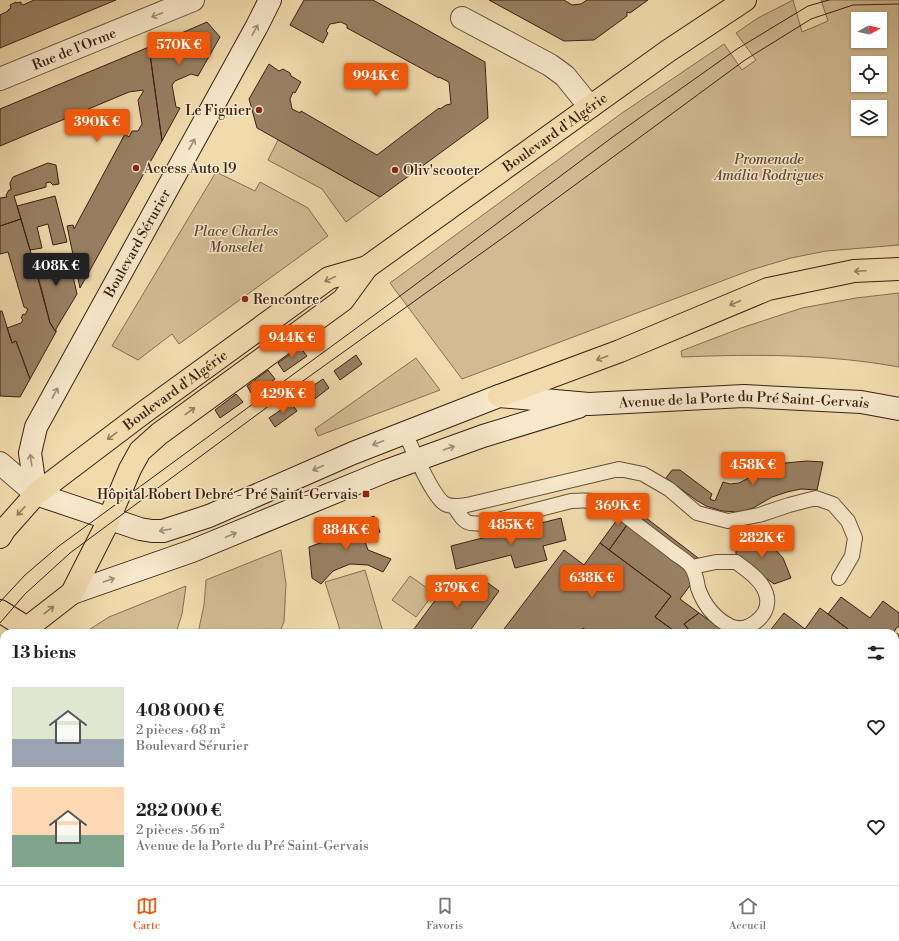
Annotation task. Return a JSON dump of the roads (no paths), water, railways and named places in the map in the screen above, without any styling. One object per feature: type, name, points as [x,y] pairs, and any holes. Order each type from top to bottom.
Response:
[{"type":"main road","name":"Boulevard d'Algérie","points":[[110,519],[130,468],[140,451],[159,434],[343,300],[367,267],[668,51],[745,0]]},
{"type":"main road","name":"Boulevard d'Algérie","points":[[2,532],[36,494],[143,413],[329,278],[367,267]]},
{"type":"main road","points":[[499,396],[620,351],[768,289],[854,271],[899,269]]},
{"type":"main road","points":[[26,629],[72,593],[110,519]]},
{"type":"main road","points":[[0,610],[24,629]]},
{"type":"street","name":"Rue de l'Orme","points":[[0,79],[191,0]]},
{"type":"street","name":"Boulevard Sérurier","points":[[36,494],[30,453],[36,427],[270,0]]},
{"type":"street","points":[[462,18],[550,65],[565,76],[590,108]]},
{"type":"street","name":"Avenue de la Porte du Pré Saint-Gervais","points":[[36,494],[140,529],[163,531],[209,516],[353,453],[499,396],[589,404],[744,396],[861,402],[899,409]]},
{"type":"street","name":"Avenue de la Porte du Pré Saint-Gervais","points":[[72,593],[198,548],[386,471],[483,436],[589,404]]},
{"type":"street","points":[[0,463],[36,494]]},
{"type":"lane","points":[[406,433],[417,460],[437,497],[446,504],[454,506],[467,505],[619,469],[643,474],[669,489],[697,514],[728,521],[759,515],[788,504],[816,498],[833,504],[848,521],[855,538],[852,556],[839,578]]},
{"type":"lane","points":[[454,506],[464,522],[472,524],[486,523],[571,501],[585,500],[608,504],[625,515],[692,567],[707,608],[716,617],[732,627],[744,628],[754,623],[762,616],[767,606],[765,591],[757,580],[736,562],[716,562],[692,567]]},
{"type":"tram line","points":[[0,602],[25,575],[59,546],[392,302],[614,136],[737,49],[808,6],[829,0]]},
{"type":"tram line","points":[[0,623],[25,594],[70,553],[289,391],[511,232],[745,60],[811,19],[853,5],[899,4]]},
{"type":"place","name":"Le Figuier","points":[[259,110]]},
{"type":"place","name":"Access Auto 19","points":[[136,168]]},
{"type":"place","name":"Oliv'scooter","points":[[395,170]]},
{"type":"place","name":"Rencontre","points":[[245,299]]},
{"type":"place","name":"Hôpital Robert Debré - Pré Saint-Gervais","points":[[366,494]]},
{"type":"park label","name":"Promenade Amália Rodrigues","points":[[769,168]]},
{"type":"park label","name":"Place Charles Monselet","points":[[236,240]]}]
